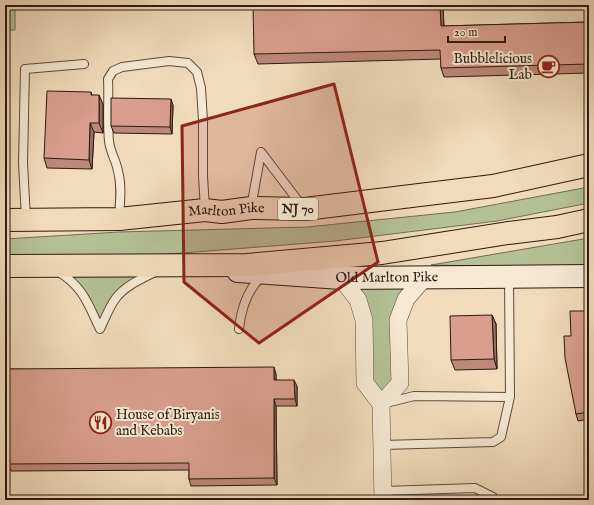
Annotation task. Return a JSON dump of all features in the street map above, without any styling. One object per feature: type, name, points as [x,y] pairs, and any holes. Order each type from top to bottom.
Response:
[{"type":"highway","name":"Marlton Pike","points":[[5,220],[119,219],[205,210],[222,212],[251,208],[305,209],[493,186],[589,165]]},
{"type":"highway","points":[[5,266],[247,266],[382,253],[589,220]]},
{"type":"street","name":"Old Marlton Pike","points":[[177,266],[264,274],[342,278],[589,276]]},
{"type":"street","points":[[381,404],[400,383],[398,320],[406,299],[425,277]]},
{"type":"street","points":[[342,278],[358,300],[364,320],[366,383],[381,404],[383,496]]},
{"type":"lane","points":[[119,219],[119,172],[111,153],[109,141],[108,79],[113,71],[122,67],[169,61],[188,63],[197,72],[201,88],[203,121],[202,176],[205,210]]},
{"type":"lane","points":[[26,220],[23,163],[25,68],[84,64]]},
{"type":"lane","points":[[251,208],[261,152],[305,209]]},
{"type":"lane","points":[[240,329],[241,316],[247,297],[258,280],[264,274],[284,262]]},
{"type":"lane","points":[[48,266],[68,278],[79,289],[86,299],[100,329],[115,299],[125,289],[141,279],[177,266]]},
{"type":"lane","points":[[382,445],[493,442],[501,437],[510,396],[509,276]]},
{"type":"lane","points":[[381,404],[414,396],[510,396]]},
{"type":"lane","points":[[383,496],[475,488],[493,497],[494,500]]},
{"type":"highlighted area","points":[[334,84],[378,262],[259,343],[184,282],[182,126]]},
{"type":"green space","points":[[5,5],[15,5],[15,30],[5,30]]},
{"type":"green space","points":[[589,187],[589,203],[497,221],[335,241],[158,255],[5,256],[5,239],[119,232],[307,227],[455,212]]},
{"type":"green space","points":[[589,238],[589,268],[431,265]]},
{"type":"green space","points":[[48,266],[168,266],[125,289],[100,329],[86,299]]},
{"type":"green space","points":[[425,277],[407,299],[400,383],[381,404],[365,383],[364,320],[341,278]]},
{"type":"building","points":[[253,5],[440,5],[441,26],[589,22],[589,64],[441,68],[440,50],[254,54]]},
{"type":"building","points":[[47,91],[91,92],[91,95],[99,95],[99,123],[90,123],[89,160],[44,158]]},
{"type":"building","points":[[111,98],[171,99],[170,127],[111,126]]},
{"type":"building","points":[[570,311],[589,311],[589,412],[576,414],[565,358],[564,336],[571,336]]},
{"type":"building","points":[[492,315],[494,359],[451,360],[450,316]]},
{"type":"building","points":[[5,356],[6,369],[274,367],[274,380],[294,380],[295,399],[274,399],[274,478],[189,479],[189,463],[8,464],[8,405],[5,405]]},
{"type":"building","points":[[589,442],[589,449],[586,443]]},
{"type":"building","points":[[442,496],[484,496],[484,500],[442,500]]},
{"type":"place","name":"Bubblelicious Lab","points":[[548,67]]},
{"type":"place","name":"House of Biryanis and Kebabs","points":[[101,423]]}]
